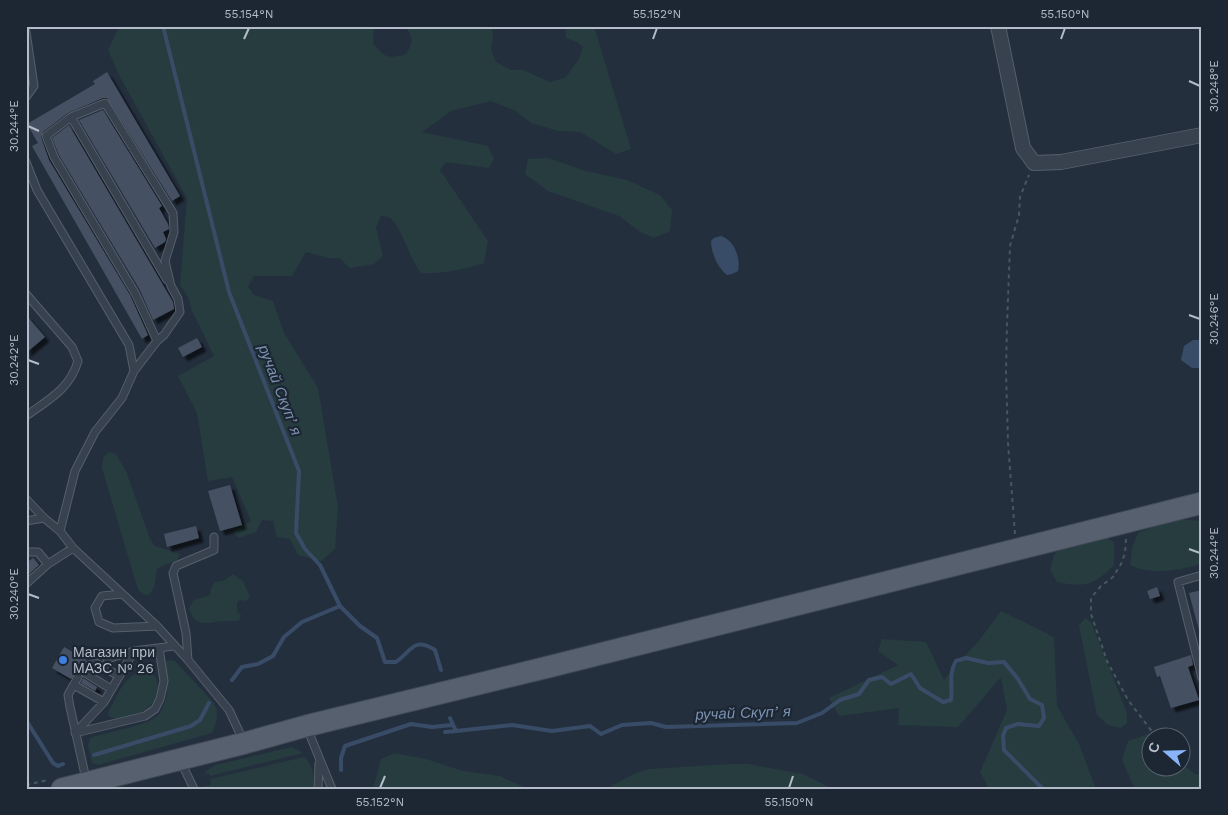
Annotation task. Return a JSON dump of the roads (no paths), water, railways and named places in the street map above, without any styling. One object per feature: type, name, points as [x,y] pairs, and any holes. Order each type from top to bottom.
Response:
[{"type":"main road","points":[[62,789],[306,726],[1202,503]]},
{"type":"street","points":[[998,26],[1023,148],[1034,163],[1061,162],[1202,135]]},
{"type":"lane","points":[[26,32],[34,86],[26,97]]},
{"type":"lane","points":[[157,340],[135,293],[54,157],[48,143],[46,136],[71,117],[105,103],[173,213],[174,232],[165,261],[171,286]]},
{"type":"lane","points":[[60,531],[75,471],[95,432],[122,398],[134,371],[157,340],[164,335],[180,312],[178,299],[171,286],[71,117]]},
{"type":"lane","points":[[26,162],[37,190],[128,345],[134,371]]},
{"type":"lane","points":[[26,294],[72,347],[78,361],[75,372],[63,390],[26,416]]},
{"type":"lane","points":[[26,499],[60,531],[73,548],[157,626],[188,660],[229,710],[245,743]]},
{"type":"lane","points":[[26,521],[44,518]]},
{"type":"lane","points":[[188,660],[186,633],[173,573],[176,566],[214,550],[214,537]]},
{"type":"lane","points":[[26,584],[48,564],[73,548]]},
{"type":"lane","points":[[26,552],[38,552],[48,564]]},
{"type":"lane","points":[[1202,576],[1178,582],[1202,678]]},
{"type":"lane","points":[[122,594],[102,596],[95,608],[99,622],[113,628],[157,626]]},
{"type":"lane","points":[[107,659],[134,651],[174,646]]},
{"type":"lane","points":[[75,733],[145,716],[155,709],[160,699],[164,681],[159,648]]},
{"type":"lane","points":[[75,733],[104,702],[134,651]]},
{"type":"lane","points":[[87,783],[68,695],[82,671],[96,663],[119,676]]},
{"type":"lane","points":[[82,671],[112,689]]},
{"type":"lane","points":[[74,685],[104,702]]},
{"type":"lane","points":[[306,726],[332,789]]},
{"type":"lane","points":[[180,760],[194,789]]},
{"type":"lane","points":[[318,789],[319,760]]},
{"type":"water","points":[[721,236],[730,241],[736,250],[739,266],[738,271],[732,274],[727,275],[721,268],[712,250],[711,241]]},
{"type":"water","points":[[1193,340],[1202,340],[1202,368],[1192,368],[1181,360],[1184,346]]},
{"type":"waterway","name":"ручай Скупʼя","points":[[163,26],[229,292],[299,471],[296,533],[305,549],[320,565],[340,606],[360,626],[377,638],[385,662],[396,662],[414,647],[422,645],[435,650],[441,670]]},
{"type":"waterway","points":[[232,680],[242,667],[258,664],[273,656],[284,637],[302,622],[340,606]]},
{"type":"waterway","name":"ручай Скупʼя","points":[[450,718],[456,731],[512,725],[552,731],[590,726],[601,734],[622,725],[651,723],[666,727],[797,723],[822,713],[840,700],[859,694],[869,680],[882,677],[891,684],[911,674],[920,688],[943,702],[951,700],[951,675],[956,661],[966,658],[988,663],[1004,662],[1018,679],[1030,699],[1042,705],[1044,718],[1039,726],[1018,724],[1006,728],[1003,736],[1004,750],[1043,789]]},
{"type":"waterway","points":[[94,755],[191,726],[200,720],[209,703]]},
{"type":"waterway","points":[[26,720],[53,763],[58,766],[63,764]]},
{"type":"waterway","points":[[341,770],[341,758],[345,746],[411,724],[432,727],[452,725]]},
{"type":"waterway","points":[[445,732],[456,731]]},
{"type":"place","name":"Магазин при МАЗС № 26","points":[[63,660]]}]
